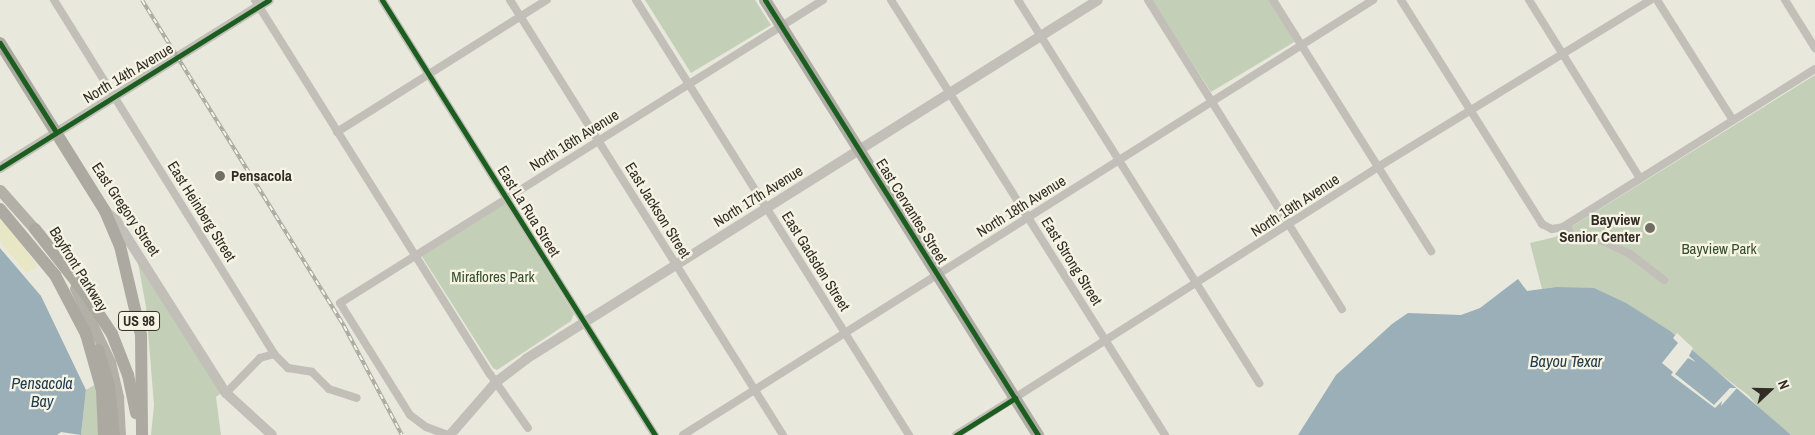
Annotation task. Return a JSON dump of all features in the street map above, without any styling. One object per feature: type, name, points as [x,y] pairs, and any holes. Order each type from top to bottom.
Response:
[{"type":"highway","name":"East Gregory Street","points":[[0,43],[105,211]]},
{"type":"highway","points":[[0,209],[55,274],[86,334],[102,390],[104,435]]},
{"type":"highway","name":"US 98","points":[[105,211],[120,246],[137,311],[143,357],[141,435]]},
{"type":"highway","points":[[36,229],[85,293],[112,334],[128,375],[141,435]]},
{"type":"highway","points":[[69,301],[88,327],[106,370],[118,434]]},
{"type":"main road","name":"East Cervantes Street","points":[[764,0],[1038,435]]},
{"type":"main road","name":"Bayfront Parkway","points":[[0,190],[36,229],[79,295],[98,332],[114,379],[118,434]]},
{"type":"street","name":"East Heinberg Street","points":[[54,0],[212,251],[250,320],[274,354],[288,368],[312,372],[329,389],[356,398]]},
{"type":"street","name":"North 14th Avenue","points":[[0,168],[115,96],[257,3],[269,0]]},
{"type":"street","name":"East La Rua Street","points":[[382,0],[655,435]]},
{"type":"street","name":"East Jackson Street","points":[[510,0],[783,435]]},
{"type":"street","points":[[337,132],[547,0]]},
{"type":"street","name":"East Gadsden Street","points":[[636,0],[909,435]]},
{"type":"street","name":"North 16th Avenue","points":[[449,435],[422,425],[410,415],[340,303],[822,0]]},
{"type":"street","name":"East Strong Street","points":[[892,0],[1165,435]]},
{"type":"street","points":[[1018,0],[1259,383]]},
{"type":"street","name":"North 17th Avenue","points":[[449,435],[496,382],[584,322],[1098,0]]},
{"type":"street","points":[[1148,0],[1342,309]]},
{"type":"street","points":[[1274,0],[1431,251]]},
{"type":"street","name":"North 18th Avenue","points":[[683,435],[1373,0]]},
{"type":"street","points":[[1401,0],[1542,224],[1558,229],[1815,69]]},
{"type":"street","points":[[1528,0],[1640,178]]},
{"type":"street","name":"North 19th Avenue","points":[[956,435],[1290,226],[1378,167],[1650,0]]},
{"type":"street","points":[[1657,0],[1733,120]]},
{"type":"street","points":[[1785,0],[1815,48]]},
{"type":"street","points":[[257,3],[496,382],[528,428]]},
{"type":"street","name":"East Gregory Street","points":[[105,211],[116,220],[226,393],[272,435]]},
{"type":"street","points":[[1567,225],[1570,234],[1610,244],[1630,254],[1664,280]]},
{"type":"street","points":[[226,393],[260,358],[274,354]]},
{"type":"green space","points":[[645,0],[755,0],[771,25],[691,73]]},
{"type":"green space","points":[[1152,0],[1270,0],[1296,41],[1211,92]]},
{"type":"green space","name":"Bayview Park","points":[[1815,75],[1815,435],[1791,435],[1766,416],[1748,395],[1711,367],[1556,287],[1542,289],[1530,243],[1555,237]]},
{"type":"green space","name":"Miraflores Park","points":[[505,203],[574,314],[571,321],[497,370],[493,368],[421,255]]},
{"type":"green space","points":[[138,263],[221,393],[216,397],[221,435],[151,435],[154,405],[146,307]]},
{"type":"green space","points":[[101,381],[117,435],[81,435],[86,390]]},
{"type":"sand","points":[[0,218],[26,246],[24,248],[38,267],[26,273],[3,246],[0,241]]},
{"type":"water","name":"Pensacola Bay","points":[[0,248],[41,296],[86,390],[81,435],[61,432],[57,435],[0,435]]},
{"type":"water","name":"Bayou Texar","points":[[1518,279],[1527,291],[1556,287],[1594,288],[1626,303],[1670,331],[1791,435],[1298,435],[1336,375],[1392,324],[1408,313],[1461,315],[1480,308]]},
{"type":"pier","points":[[1677,333],[1693,348],[1689,356],[1696,362],[1688,358],[1675,374],[1714,405],[1730,388],[1737,388],[1721,406],[1722,401],[1715,408],[1671,375],[1673,372],[1662,363],[1678,343],[1673,338]]},
{"type":"railway","points":[[142,0],[344,326],[402,435]]},
{"type":"cycle path","points":[[0,168],[269,0]]},
{"type":"cycle path","points":[[382,0],[655,435]]},
{"type":"cycle path","points":[[765,0],[1038,435]]},
{"type":"cycle path","points":[[0,43],[56,132]]},
{"type":"cycle path","points":[[956,435],[1015,398]]},
{"type":"place","name":"Pensacola","points":[[220,176]]},
{"type":"place","name":"Bayview Senior Center","points":[[1650,228]]}]
